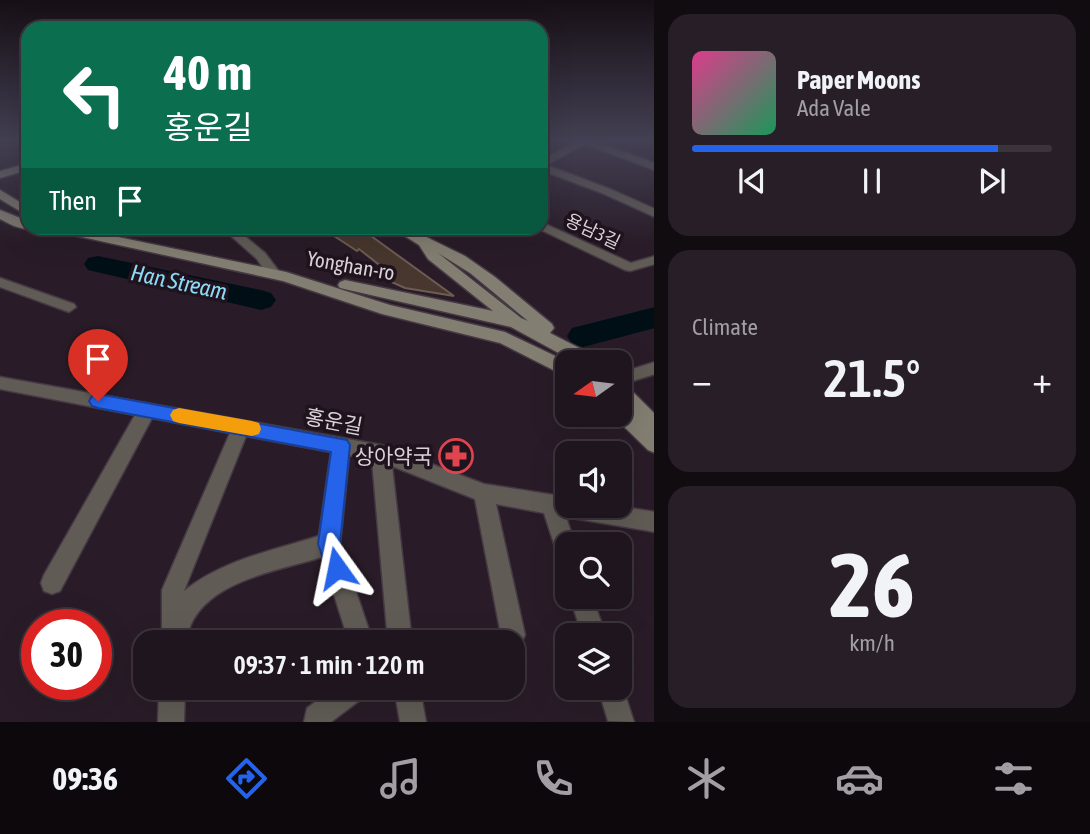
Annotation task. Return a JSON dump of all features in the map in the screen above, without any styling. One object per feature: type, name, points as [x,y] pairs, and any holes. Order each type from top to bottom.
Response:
[{"type":"main road","points":[[0,194],[21,208]]},
{"type":"main road","points":[[0,214],[21,222]]},
{"type":"main road","points":[[92,235],[280,275]]},
{"type":"main road","points":[[412,235],[449,252],[468,265],[561,350]]},
{"type":"main road","points":[[424,242],[433,256],[556,350]]},
{"type":"main road","name":"Yonghan-ro","points":[[280,275],[388,310],[505,338],[555,356]]},
{"type":"main road","name":"Yonghan-ro","points":[[280,275],[334,283],[516,322]]},
{"type":"main road","points":[[422,302],[456,296],[463,291],[463,279]]},
{"type":"main road","points":[[354,298],[434,310],[422,302]]},
{"type":"main road","points":[[632,398],[654,414]]},
{"type":"main road","points":[[632,403],[654,428]]},
{"type":"main road","points":[[632,423],[654,444]]},
{"type":"street","points":[[566,176],[654,214]]},
{"type":"street","name":"용남3길","points":[[548,229],[630,267],[654,260]]},
{"type":"street","points":[[236,235],[280,275]]},
{"type":"street","points":[[0,282],[69,307]]},
{"type":"street","points":[[632,375],[654,368]]},
{"type":"street","name":"홍운길","points":[[0,383],[381,453],[484,493],[654,522]]},
{"type":"street","points":[[52,583],[147,410]]},
{"type":"street","points":[[174,630],[173,590],[241,426]]},
{"type":"street","points":[[341,445],[329,544],[357,630]]},
{"type":"street","points":[[381,453],[399,630]]},
{"type":"street","points":[[484,493],[512,630]]},
{"type":"street","points":[[552,505],[561,532]]},
{"type":"street","points":[[177,630],[193,599],[223,579],[329,544]]},
{"type":"street","points":[[171,722],[172,700]]},
{"type":"street","points":[[317,722],[316,717],[339,700]]},
{"type":"street","points":[[409,700],[413,722]]},
{"type":"street","points":[[615,700],[621,721]]},
{"type":"building","points":[[333,235],[370,235],[454,296],[405,288],[378,276],[387,271],[359,249],[357,251]]},
{"type":"waterway","name":"Han Stream","points":[[98,264],[261,300]]},
{"type":"waterway","name":"Han Stream","points":[[583,336],[654,317]]},
{"type":"slow traffic","points":[[179,415],[252,429]]},
{"type":"place","name":"상아약국","points":[[456,456]]},
{"type":"route","points":[[98,401],[341,445],[329,544],[337,568]]}]
